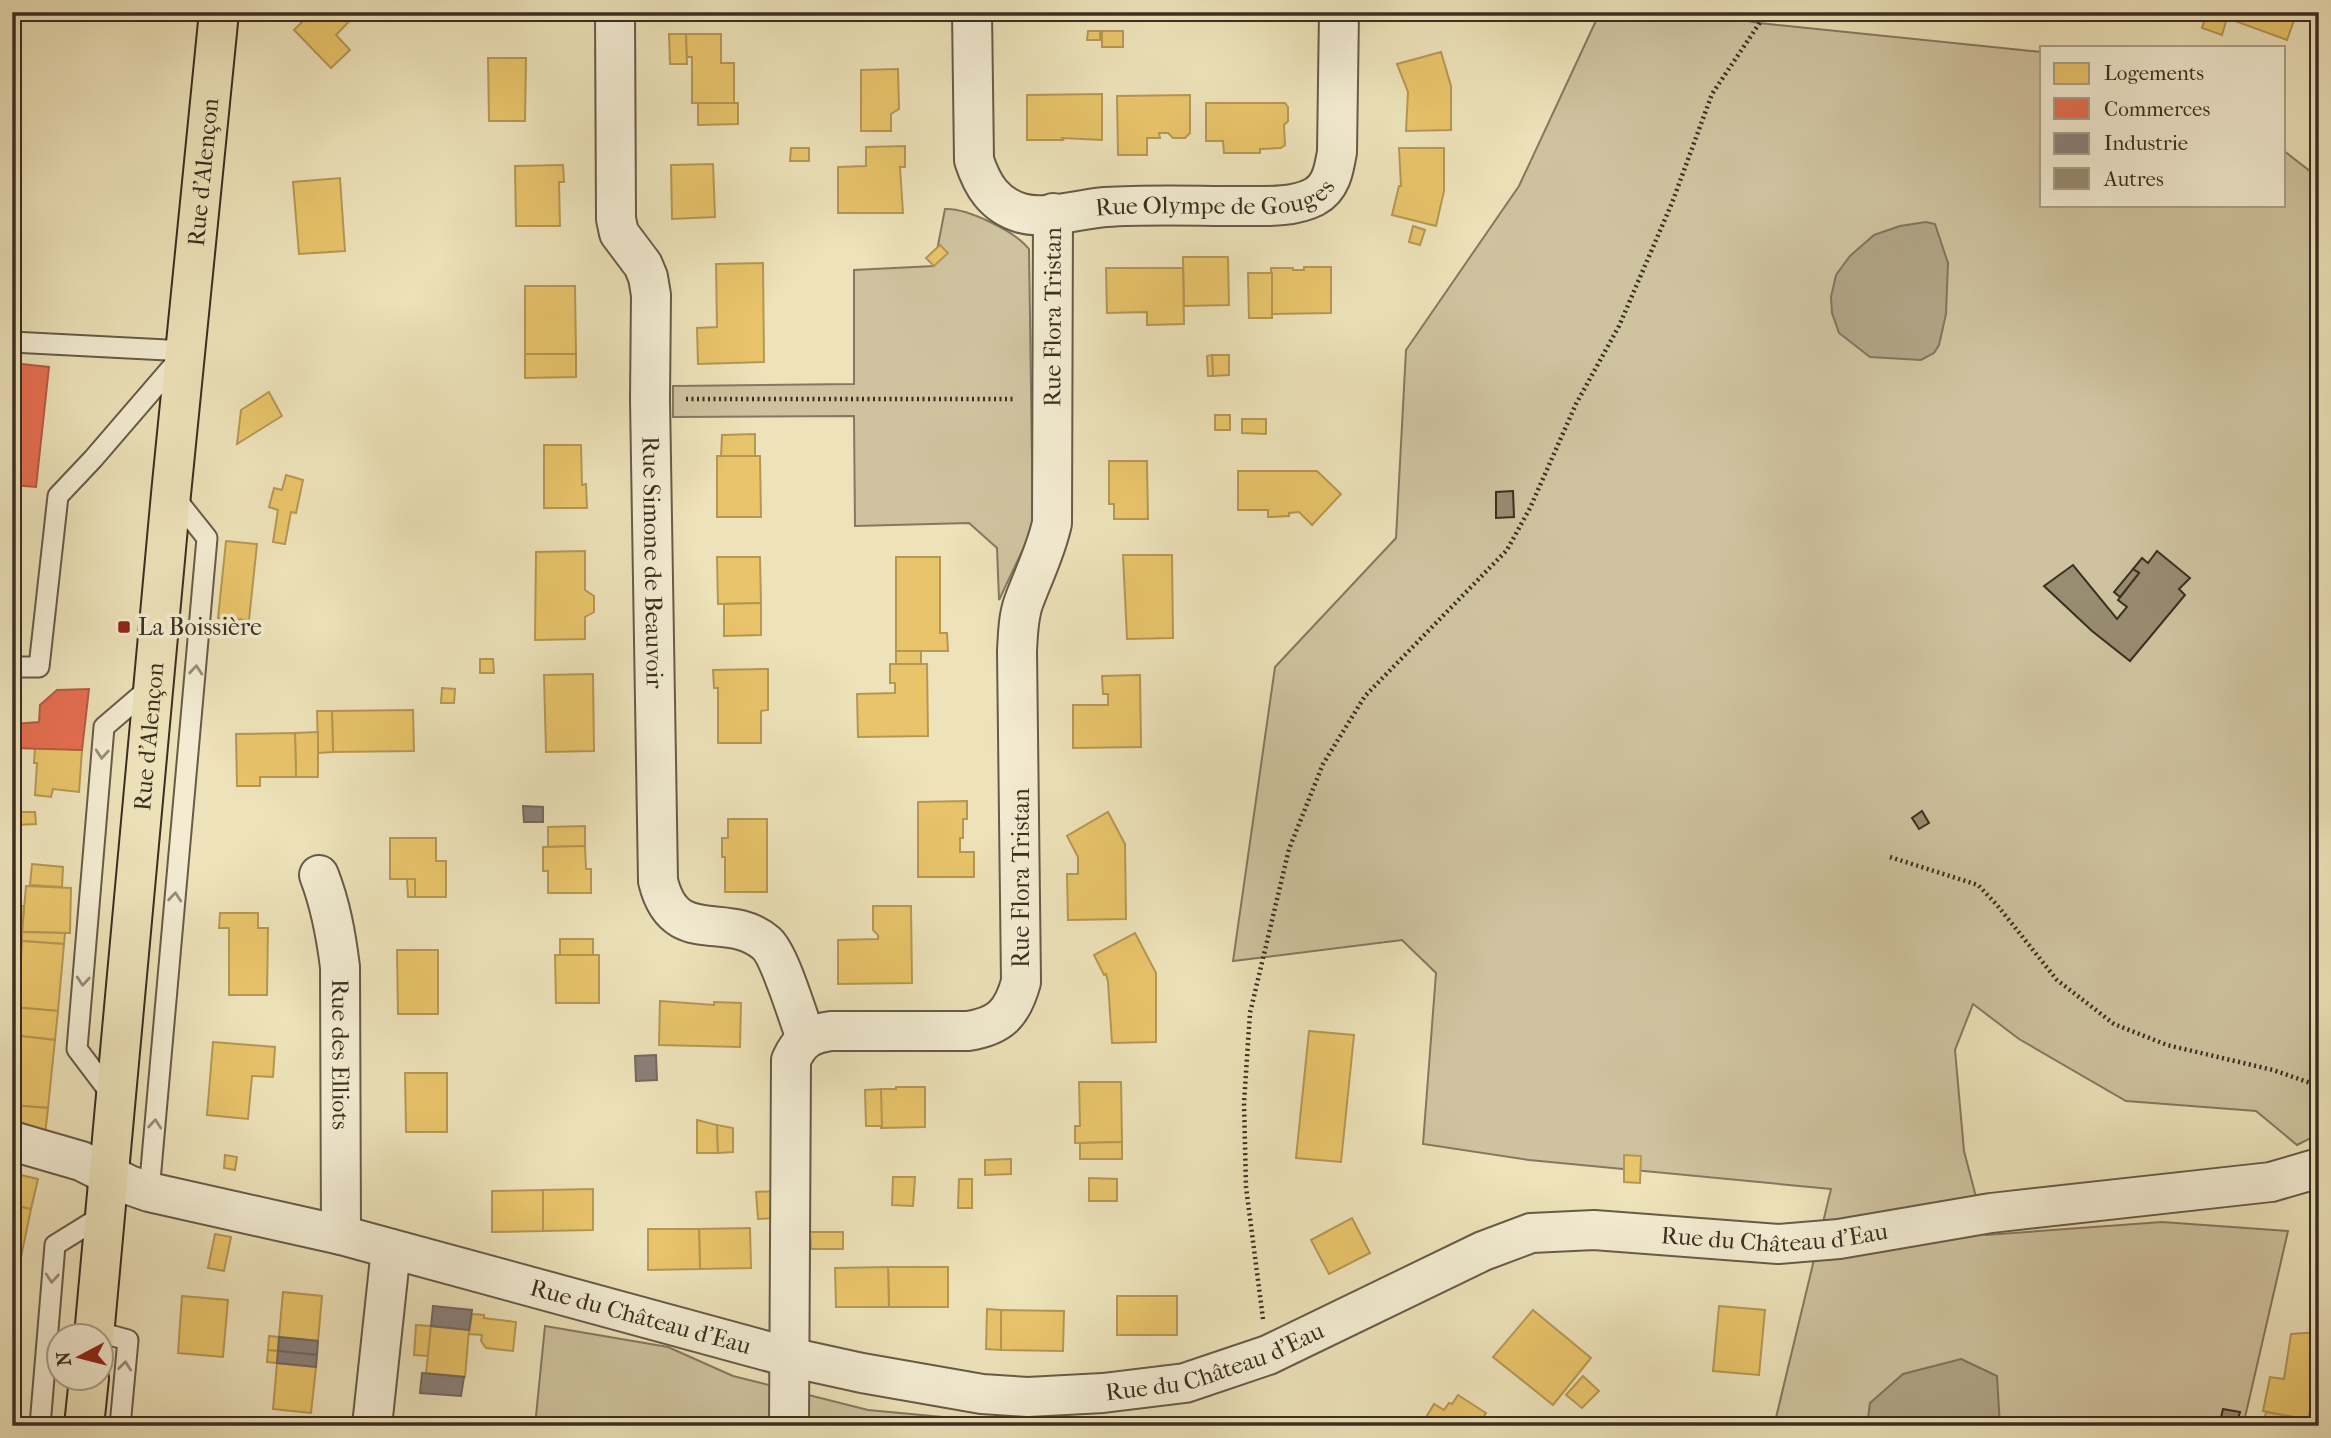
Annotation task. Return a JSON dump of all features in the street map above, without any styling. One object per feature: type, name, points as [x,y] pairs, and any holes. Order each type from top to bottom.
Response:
[{"type":"main road","name":"Rue d'Alençon","points":[[95,1322],[171,494],[219,12]]},
{"type":"main road","points":[[84,1426],[88,1392]]},
{"type":"street","name":"Rue Simone de Beauvoir","points":[[615,12],[617,219],[619,233],[643,265],[651,295],[650,399],[658,881],[662,898],[669,910],[683,920],[754,934],[769,945],[777,959],[806,1038]]},
{"type":"street","name":"Rue Olympe de Gouges","points":[[972,12],[972,134],[974,160],[980,180],[1002,205],[1020,213],[1037,216],[1106,207],[1268,205],[1301,202],[1315,197],[1326,188],[1334,171],[1337,152],[1339,13]]},
{"type":"street","name":"Rue Flora Tristan","points":[[806,1038],[831,1031],[984,1029],[1007,1014],[1017,998],[1022,959],[1018,624],[1023,603],[1047,548],[1052,523],[1054,213]]},
{"type":"street","name":"Rue des Elliots","points":[[319,875],[330,903],[340,967],[341,1235]]},
{"type":"street","points":[[789,1426],[791,1060],[797,1046],[806,1038]]},
{"type":"street","name":"Rue du Château d'Eau","points":[[12,1141],[81,1161],[149,1192],[341,1235],[789,1357],[982,1394],[1028,1397],[1104,1393],[1185,1383],[1268,1355],[1483,1251],[1531,1233],[1594,1230],[1778,1244],[1839,1239],[1990,1213],[2271,1182],[2319,1168]]},
{"type":"street","points":[[372,1426],[391,1249]]},
{"type":"lane","points":[[12,342],[186,351]]},
{"type":"lane","points":[[12,667],[39,667],[58,496],[186,351]]},
{"type":"lane","points":[[149,1192],[208,538],[171,494]]},
{"type":"lane","points":[[40,1426],[55,1245],[105,1214]]},
{"type":"lane","points":[[116,1338],[128,1340],[120,1426]]},
{"type":"path","points":[[1268,1355],[1246,1187],[1244,1103],[1250,1013],[1289,849],[1323,764],[1365,696],[1507,550],[1530,509],[1576,404],[1619,326],[1672,203],[1712,94],[1767,12]]},
{"type":"path","points":[[1339,13],[1545,15]]},
{"type":"path","points":[[650,399],[1054,399]]},
{"type":"path","points":[[1890,857],[1978,885],[2057,981],[2114,1024],[2166,1045],[2273,1070],[2319,1086]]},
{"type":"shaded area","points":[[1600,12],[1696,12],[1759,23],[2040,52],[2040,206],[2286,206],[2286,153],[2319,178],[2319,1134],[2297,1145],[2256,1111],[2126,1101],[2019,1039],[1973,1004],[1955,1050],[1964,1151],[1986,1235],[2162,1222],[2288,1231],[2243,1426],[1774,1426],[1831,1189],[1529,1160],[1423,1144],[1436,973],[1402,940],[1233,961],[1275,667],[1396,538],[1406,350],[1519,186]]},
{"type":"shaded area","points":[[945,209],[966,212],[991,222],[1014,235],[1029,249],[1033,528],[999,600],[997,548],[969,523],[855,526],[854,416],[673,417],[673,386],[854,384],[854,270],[934,266]]},
{"type":"shaded area","points":[[1926,222],[1935,224],[1948,263],[1946,314],[1939,345],[1934,353],[1921,360],[1870,357],[1839,333],[1832,313],[1831,297],[1836,275],[1850,256],[1874,235],[1900,226]]},
{"type":"shaded area","points":[[545,1326],[668,1347],[733,1376],[868,1410],[1038,1426],[535,1426]]},
{"type":"shaded area","points":[[1961,1359],[1997,1376],[2000,1426],[1867,1426],[1870,1403],[1903,1374]]},
{"type":"building: Logements","points":[[312,12],[358,12],[336,35],[350,50],[331,68],[294,30]]},
{"type":"building: Logements","points":[[2207,12],[2297,12],[2287,40],[2227,18],[2222,35],[2202,28]]},
{"type":"building: Logements","points":[[1088,31],[1100,31],[1100,40],[1087,40]]},
{"type":"building: Logements","points":[[1102,31],[1123,31],[1123,47],[1102,47]]},
{"type":"building: Logements","points":[[669,34],[686,34],[687,64],[670,64]]},
{"type":"building: Logements","points":[[686,34],[721,34],[721,63],[734,63],[734,103],[692,103],[692,57],[687,57]]},
{"type":"building: Logements","points":[[1441,52],[1451,86],[1451,130],[1406,131],[1408,92],[1397,64]]},
{"type":"building: Logements","points":[[488,58],[526,58],[525,121],[489,121]]},
{"type":"building: Logements","points":[[898,69],[899,109],[891,114],[891,131],[861,131],[861,70]]},
{"type":"building: Logements","points":[[1102,94],[1102,140],[1027,140],[1027,95]]},
{"type":"building: Logements","points":[[1190,95],[1190,133],[1185,138],[1173,138],[1168,133],[1159,133],[1160,138],[1147,138],[1147,155],[1118,155],[1117,96]]},
{"type":"building: Logements","points":[[698,103],[738,103],[738,124],[698,125]]},
{"type":"building: Logements","points":[[1206,103],[1285,103],[1288,107],[1288,121],[1284,125],[1285,145],[1281,148],[1260,149],[1260,153],[1224,153],[1223,141],[1206,141]]},
{"type":"building: Logements","points":[[905,146],[905,167],[900,167],[903,213],[838,213],[838,167],[866,166],[866,147]]},
{"type":"building: Logements","points":[[791,148],[809,148],[809,161],[790,161]]},
{"type":"building: Logements","points":[[1399,148],[1444,148],[1444,191],[1436,226],[1392,215],[1401,186]]},
{"type":"building: Logements","points":[[713,164],[715,217],[672,219],[671,165]]},
{"type":"building: Logements","points":[[563,165],[564,182],[559,182],[560,226],[516,226],[515,166]]},
{"type":"building: Logements","points":[[340,178],[345,251],[299,254],[293,182]]},
{"type":"building: Logements","points":[[1413,226],[1425,230],[1420,245],[1409,242]]},
{"type":"building: Logements","points":[[940,245],[948,253],[934,266],[926,258]]},
{"type":"building: Logements","points":[[1183,257],[1228,257],[1229,305],[1184,306]]},
{"type":"building: Logements","points":[[763,263],[764,362],[698,364],[697,328],[717,327],[716,264]]},
{"type":"building: Logements","points":[[1304,267],[1331,267],[1331,313],[1272,314],[1271,268],[1304,270]]},
{"type":"building: Logements","points":[[1106,268],[1183,268],[1184,324],[1147,325],[1147,312],[1107,313]]},
{"type":"building: Logements","points":[[1248,273],[1272,273],[1272,318],[1249,318]]},
{"type":"building: Logements","points":[[525,286],[575,286],[576,354],[525,354]]},
{"type":"building: Logements","points":[[525,354],[576,354],[576,377],[525,378]]},
{"type":"building: Logements","points":[[1212,355],[1229,355],[1229,375],[1213,376]]},
{"type":"building: Logements","points":[[1212,355],[1213,376],[1208,376],[1207,356]]},
{"type":"building: Logements","points":[[269,392],[282,416],[237,444],[241,410]]},
{"type":"building: Logements","points":[[1215,415],[1230,415],[1230,430],[1215,430]]},
{"type":"building: Logements","points":[[1242,419],[1266,419],[1266,434],[1242,433]]},
{"type":"building: Logements","points":[[755,434],[755,456],[721,457],[722,435]]},
{"type":"building: Logements","points":[[544,445],[581,445],[582,485],[586,484],[587,508],[544,508]]},
{"type":"building: Logements","points":[[717,456],[760,456],[761,517],[717,517]]},
{"type":"building: Logements","points":[[1109,461],[1147,461],[1148,519],[1114,519],[1114,504],[1109,504]]},
{"type":"building: Logements","points":[[1238,471],[1317,471],[1341,494],[1312,525],[1299,512],[1289,513],[1289,516],[1268,517],[1268,510],[1238,510]]},
{"type":"building: Logements","points":[[286,475],[303,480],[296,513],[291,512],[285,544],[273,542],[278,510],[269,507],[274,488],[282,490]]},
{"type":"building: Logements","points":[[226,541],[257,544],[249,620],[218,618]]},
{"type":"building: Logements","points":[[585,551],[585,590],[594,596],[594,612],[585,617],[585,639],[535,640],[536,552]]},
{"type":"building: Logements","points":[[1123,555],[1172,555],[1173,638],[1127,639]]},
{"type":"building: Logements","points":[[717,557],[760,557],[761,603],[718,604]]},
{"type":"building: Logements","points":[[896,557],[940,557],[940,633],[947,633],[948,651],[896,651]]},
{"type":"building: Logements","points":[[761,603],[761,635],[724,636],[724,604]]},
{"type":"building: Logements","points":[[896,651],[921,651],[921,664],[896,664]]},
{"type":"building: Logements","points":[[480,659],[493,659],[494,673],[480,673]]},
{"type":"building: Logements","points":[[890,664],[927,664],[928,736],[858,737],[857,694],[895,693],[895,683],[890,683]]},
{"type":"building: Logements","points":[[768,669],[768,710],[761,711],[761,743],[718,743],[718,688],[714,688],[713,670]]},
{"type":"building: Logements","points":[[593,674],[594,751],[546,752],[544,675]]},
{"type":"building: Logements","points":[[1140,675],[1141,747],[1073,748],[1073,705],[1108,705],[1108,694],[1103,694],[1102,676]]},
{"type":"building: Logements","points":[[442,688],[455,689],[454,703],[441,703]]},
{"type":"building: Logements","points":[[413,710],[414,751],[333,752],[332,711]]},
{"type":"building: Logements","points":[[317,711],[332,711],[333,752],[318,753]]},
{"type":"building: Logements","points":[[318,732],[318,777],[296,777],[295,733]]},
{"type":"building: Logements","points":[[295,733],[296,777],[260,777],[260,786],[237,786],[236,734]]},
{"type":"building: Logements","points":[[35,747],[82,750],[79,792],[53,789],[51,797],[35,795]]},
{"type":"building: Logements","points":[[967,801],[967,819],[963,819],[960,852],[974,852],[974,877],[918,877],[918,802]]},
{"type":"building: Logements","points":[[16,812],[35,812],[36,824],[16,825]]},
{"type":"building: Logements","points":[[1108,812],[1125,844],[1126,919],[1068,920],[1067,874],[1078,874],[1078,857],[1067,836]]},
{"type":"building: Logements","points":[[728,819],[767,819],[767,892],[725,892],[722,838],[728,838]]},
{"type":"building: Logements","points":[[585,826],[585,846],[548,847],[548,827]]},
{"type":"building: Logements","points":[[390,838],[436,838],[436,861],[446,861],[446,897],[415,897],[415,879],[390,879]]},
{"type":"building: Logements","points":[[585,846],[586,869],[591,869],[591,893],[548,893],[548,871],[543,871],[543,847]]},
{"type":"building: Logements","points":[[32,864],[63,867],[62,887],[30,885]]},
{"type":"building: Logements","points":[[407,879],[415,879],[415,897],[408,897]]},
{"type":"building: Logements","points":[[26,886],[71,888],[70,933],[22,932]]},
{"type":"building: Logements","points":[[12,906],[24,906],[22,932],[12,932]]},
{"type":"building: Logements","points":[[873,906],[911,906],[912,983],[838,984],[838,940],[878,939],[873,930]]},
{"type":"building: Logements","points":[[220,913],[258,913],[258,928],[268,928],[267,995],[229,995],[229,928],[219,928]]},
{"type":"building: Logements","points":[[22,932],[65,933],[64,944],[22,941]]},
{"type":"building: Logements","points":[[1135,933],[1156,973],[1156,1042],[1112,1043],[1108,982],[1094,955]]},
{"type":"building: Logements","points":[[560,939],[593,939],[593,955],[560,955]]},
{"type":"building: Logements","points":[[22,941],[64,944],[58,1011],[12,1007],[15,976],[20,977]]},
{"type":"building: Logements","points":[[397,950],[438,950],[438,1014],[398,1014]]},
{"type":"building: Logements","points":[[555,955],[599,955],[599,1003],[556,1003]]},
{"type":"building: Logements","points":[[660,1001],[714,1005],[714,1002],[741,1003],[740,1047],[659,1045]]},
{"type":"building: Logements","points":[[12,1007],[58,1011],[55,1040],[12,1035]]},
{"type":"building: Logements","points":[[1309,1031],[1354,1035],[1341,1162],[1296,1158]]},
{"type":"building: Logements","points":[[12,1035],[55,1040],[48,1108],[12,1105]]},
{"type":"building: Logements","points":[[213,1042],[275,1047],[273,1077],[252,1076],[248,1119],[207,1115]]},
{"type":"building: Logements","points":[[405,1073],[447,1073],[447,1132],[406,1132]]},
{"type":"building: Logements","points":[[1079,1082],[1121,1082],[1122,1142],[1075,1143],[1075,1126],[1080,1126]]},
{"type":"building: Logements","points":[[925,1087],[925,1127],[881,1128],[881,1089]]},
{"type":"building: Logements","points":[[881,1089],[882,1126],[866,1126],[865,1090]]},
{"type":"building: Logements","points":[[12,1105],[48,1108],[45,1135],[12,1129]]},
{"type":"building: Logements","points":[[697,1120],[717,1125],[718,1153],[697,1153]]},
{"type":"building: Logements","points":[[717,1125],[733,1128],[733,1152],[718,1153]]},
{"type":"building: Logements","points":[[1122,1142],[1122,1159],[1080,1159],[1080,1143]]},
{"type":"building: Logements","points":[[225,1155],[237,1157],[235,1170],[224,1168]]},
{"type":"building: Logements","points":[[1624,1155],[1641,1156],[1640,1183],[1624,1182]]},
{"type":"building: Logements","points":[[1011,1159],[1011,1174],[985,1175],[985,1160]]},
{"type":"building: Logements","points":[[12,1173],[38,1179],[31,1209],[12,1205]]},
{"type":"building: Logements","points":[[893,1177],[915,1177],[913,1206],[892,1205]]},
{"type":"building: Logements","points":[[1089,1178],[1117,1179],[1117,1201],[1089,1201]]},
{"type":"building: Logements","points":[[959,1179],[972,1179],[972,1208],[958,1208]]},
{"type":"building: Logements","points":[[593,1189],[593,1230],[543,1231],[543,1190]]},
{"type":"building: Logements","points":[[543,1190],[543,1231],[492,1232],[492,1191]]},
{"type":"building: Logements","points":[[776,1191],[778,1218],[758,1219],[756,1192]]},
{"type":"building: Logements","points":[[12,1205],[31,1209],[20,1262],[12,1261]]},
{"type":"building: Logements","points":[[1352,1218],[1370,1253],[1329,1274],[1311,1240]]},
{"type":"building: Logements","points":[[750,1228],[751,1268],[700,1269],[699,1229]]},
{"type":"building: Logements","points":[[648,1229],[699,1229],[700,1269],[648,1270]]},
{"type":"building: Logements","points":[[810,1232],[843,1232],[843,1249],[811,1249]]},
{"type":"building: Logements","points":[[215,1234],[231,1237],[224,1271],[208,1268]]},
{"type":"building: Logements","points":[[12,1261],[20,1262],[15,1306],[12,1306]]},
{"type":"building: Logements","points":[[888,1267],[948,1267],[948,1307],[889,1307]]},
{"type":"building: Logements","points":[[888,1267],[889,1307],[836,1307],[835,1268]]},
{"type":"building: Logements","points":[[283,1292],[322,1296],[318,1341],[279,1337]]},
{"type":"building: Logements","points":[[182,1296],[228,1300],[223,1357],[178,1353]]},
{"type":"building: Logements","points":[[1117,1296],[1177,1296],[1177,1335],[1117,1335]]},
{"type":"building: Logements","points":[[1719,1306],[1765,1310],[1759,1375],[1713,1371]]},
{"type":"building: Logements","points":[[987,1309],[1001,1310],[1001,1350],[986,1349]]},
{"type":"building: Logements","points":[[1001,1310],[1064,1311],[1063,1351],[1001,1350]]},
{"type":"building: Logements","points":[[1533,1310],[1591,1358],[1553,1405],[1493,1357]]},
{"type":"building: Logements","points":[[472,1314],[516,1322],[513,1351],[486,1348],[481,1341],[482,1335],[469,1334]]},
{"type":"building: Logements","points":[[416,1325],[431,1326],[428,1356],[414,1355]]},
{"type":"building: Logements","points":[[431,1326],[469,1330],[465,1377],[426,1373]]},
{"type":"building: Logements","points":[[2319,1332],[2319,1363],[2308,1420],[2263,1411],[2270,1377],[2284,1379],[2291,1334]]},
{"type":"building: Logements","points":[[269,1336],[279,1337],[278,1351],[268,1350]]},
{"type":"building: Logements","points":[[268,1350],[278,1351],[277,1363],[267,1362]]},
{"type":"building: Logements","points":[[277,1363],[316,1367],[311,1413],[273,1409]]},
{"type":"building: Logements","points":[[1583,1376],[1599,1391],[1582,1408],[1566,1395]]},
{"type":"building: Logements","points":[[1458,1395],[1486,1413],[1480,1423],[1485,1426],[1421,1426],[1434,1404],[1444,1410]]},
{"type":"building: Logements","points":[[2266,1412],[2308,1420],[2306,1426],[2263,1426]]},
{"type":"building: Commerces","points":[[12,363],[49,367],[36,487],[12,485]]},
{"type":"building: Commerces","points":[[89,689],[82,750],[13,748],[14,724],[39,722],[40,705],[57,690]]},
{"type":"building: Industrie","points":[[523,806],[543,807],[543,822],[524,822]]},
{"type":"building: Industrie","points":[[656,1055],[657,1080],[636,1081],[635,1056]]},
{"type":"building: Industrie","points":[[433,1306],[472,1310],[469,1330],[431,1326]]},
{"type":"building: Industrie","points":[[279,1337],[318,1341],[317,1355],[278,1351]]},
{"type":"building: Industrie","points":[[278,1351],[317,1355],[316,1367],[277,1363]]},
{"type":"building: Industrie","points":[[422,1373],[464,1377],[461,1396],[420,1393]]},
{"type":"building: Autres","points":[[1513,491],[1514,517],[1496,518],[1496,492]]},
{"type":"building: Autres","points":[[2157,551],[2190,578],[2179,589],[2185,595],[2130,661],[2092,631],[2044,586],[2073,565],[2117,619],[2127,607],[2118,600],[2139,573],[2133,569],[2142,558],[2148,563]]},
{"type":"building: Autres","points":[[2133,569],[2139,573],[2120,597],[2114,592]]},
{"type":"building: Autres","points":[[1922,811],[1929,823],[1919,829],[1912,818]]},
{"type":"building: Autres","points":[[2223,1409],[2240,1412],[2236,1426],[2219,1426]]},
{"type":"place","name":"La Boissière","points":[[124,627]]}]
